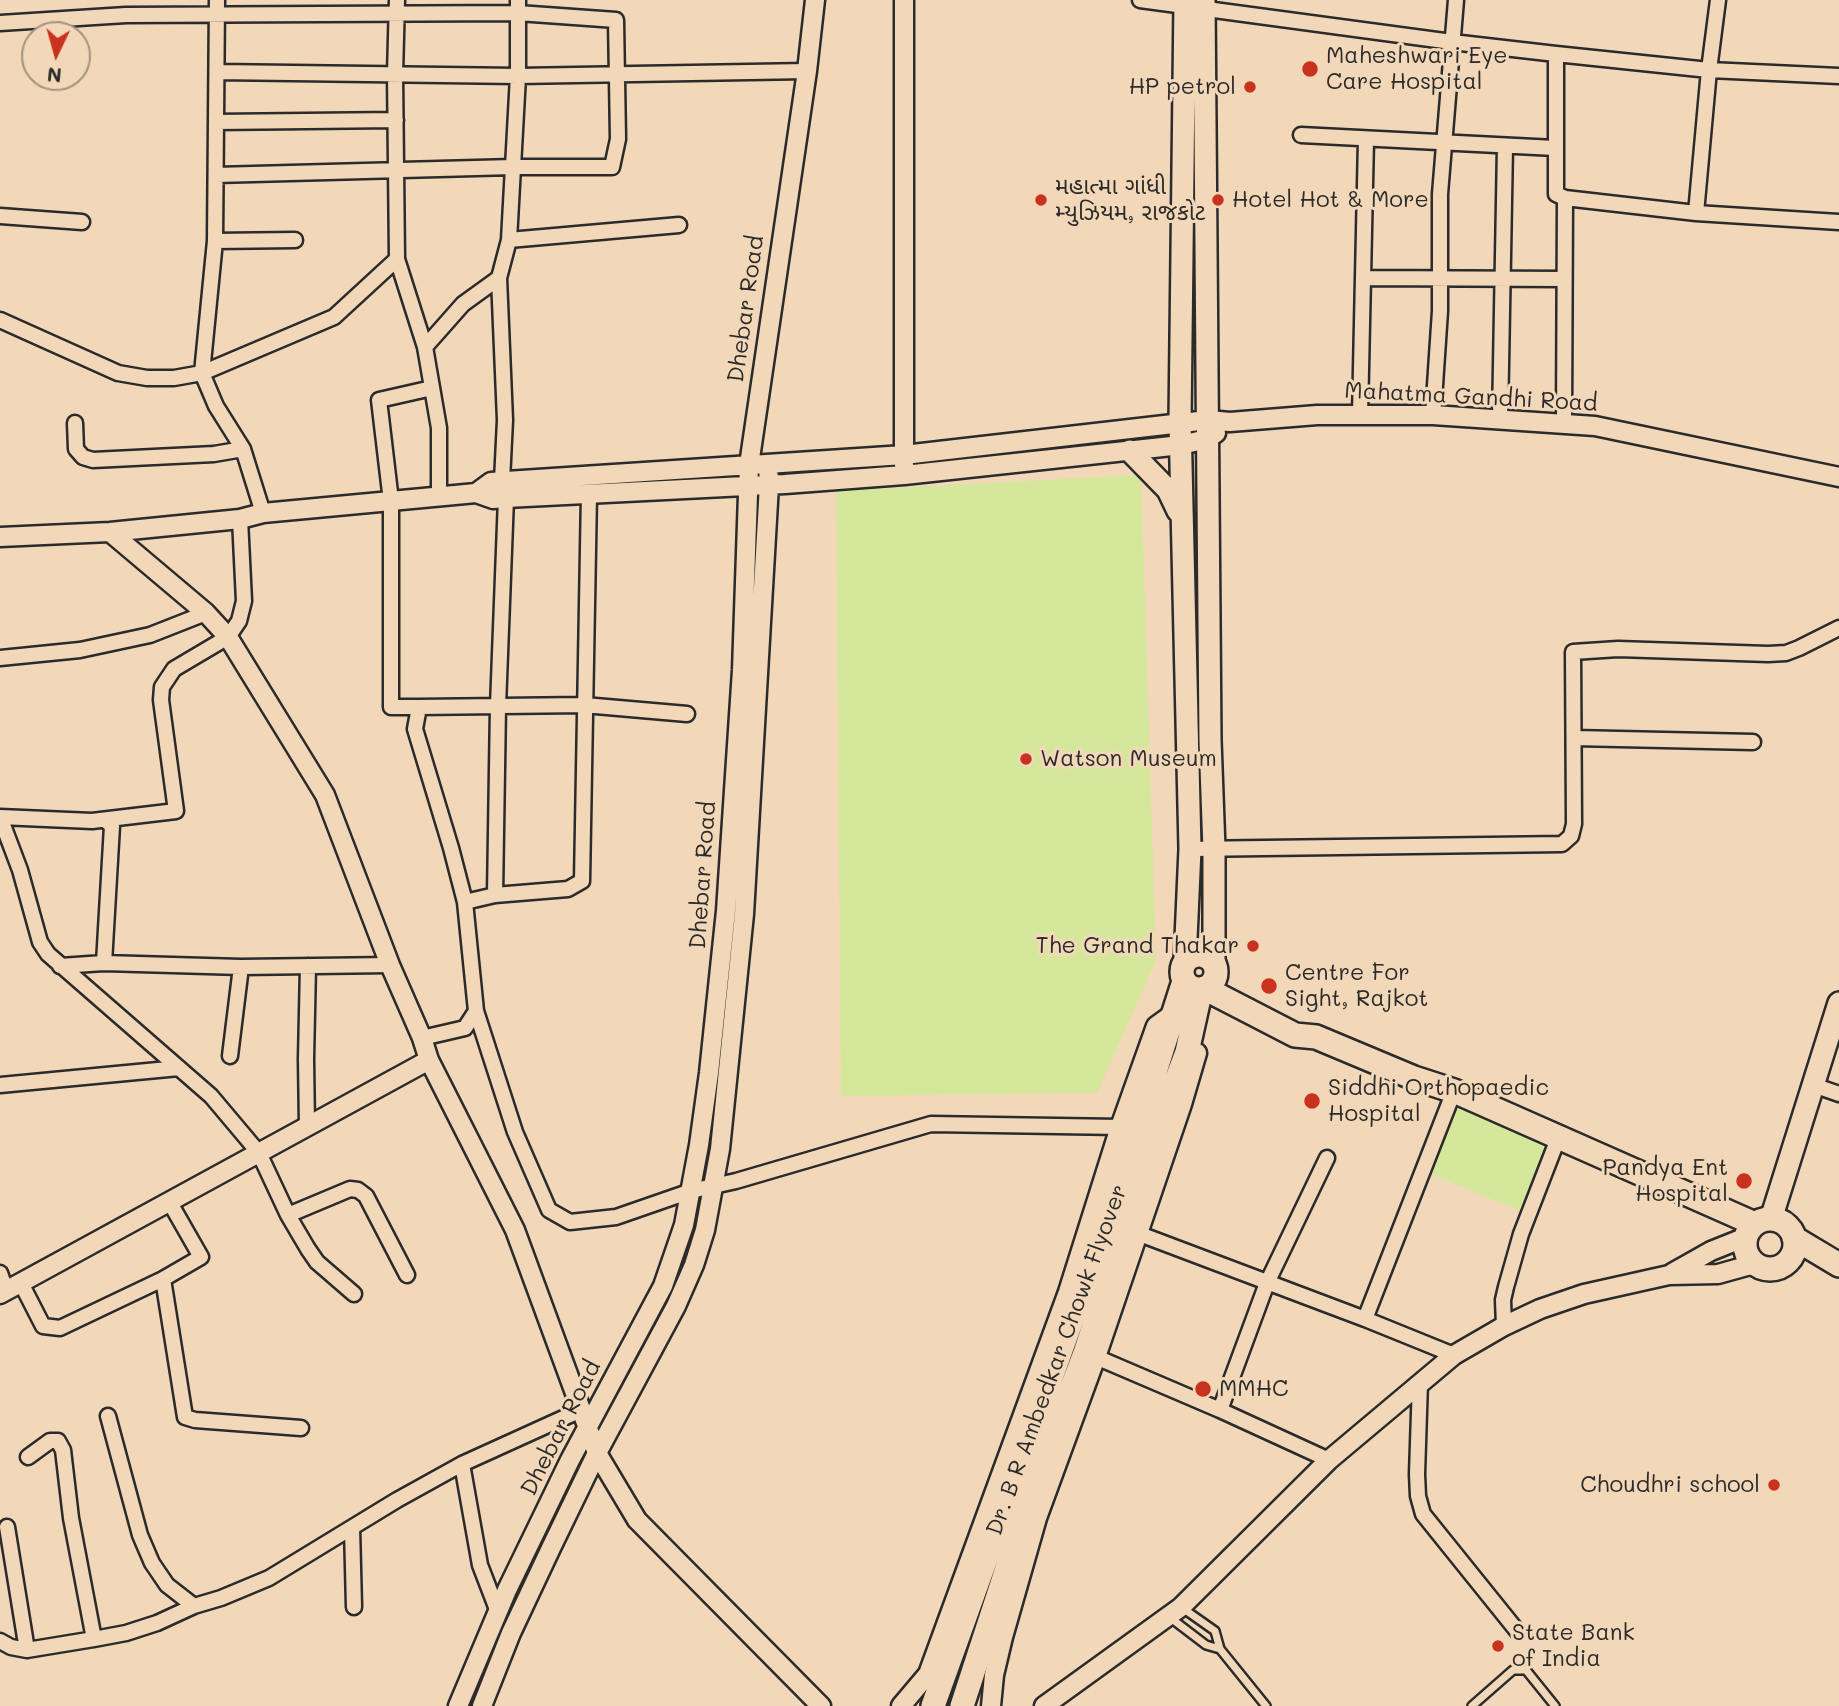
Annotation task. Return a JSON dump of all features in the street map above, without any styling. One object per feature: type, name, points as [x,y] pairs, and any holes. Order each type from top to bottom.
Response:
[{"type":"main road","points":[[1194,3],[1180,422],[1190,849],[1201,976]]},
{"type":"main road","points":[[1184,1016],[1201,976],[1214,849],[1210,740],[1208,430],[1194,3]]},
{"type":"main road","points":[[1130,451],[1168,490],[1182,520]]},
{"type":"main road","points":[[1201,976],[1296,1035],[1316,1037],[1414,1078],[1454,1091],[1757,1227],[1786,1225],[1792,1249]]},
{"type":"main road","points":[[1792,1249],[1776,1268],[1769,1269],[1754,1264],[1746,1251],[1813,1085],[1839,1003]]},
{"type":"main road","name":"Dr. B R Ambedkar Chowk Flyover","points":[[933,1706],[1108,1219],[1164,1047],[1184,1016]]},
{"type":"main road","name":"Dr. B R Ambedkar Chowk Flyover","points":[[962,1706],[1030,1498],[1086,1353],[1187,1052],[1184,1016]]},
{"type":"main road","points":[[1792,1249],[1839,1267]]},
{"type":"street","name":"Dhebar Road","points":[[458,1706],[584,1418],[663,1286],[684,1225],[709,1073],[726,911],[742,670],[749,465],[815,0]]},
{"type":"street","points":[[904,0],[904,475]]},
{"type":"street","points":[[1140,0],[1194,3],[1452,42],[1556,54],[1709,70],[1839,76]]},
{"type":"street","points":[[1433,415],[1444,144],[1456,0]]},
{"type":"street","points":[[1696,213],[1718,0]]},
{"type":"street","points":[[495,895],[505,420],[499,278],[509,240],[518,76],[518,7]]},
{"type":"street","points":[[0,23],[217,8],[518,7],[616,20],[618,139],[612,167],[396,169],[216,175]]},
{"type":"street","points":[[217,8],[215,241],[202,373],[216,406],[243,449],[263,513]]},
{"type":"street","points":[[397,8],[397,259],[425,347],[439,428],[439,496]]},
{"type":"street","points":[[1556,54],[1556,194],[1564,198],[1696,213],[1839,222]]},
{"type":"street","points":[[217,72],[518,76],[807,71]]},
{"type":"street","points":[[216,121],[396,120]]},
{"type":"street","points":[[1301,135],[1555,148]]},
{"type":"street","points":[[1360,415],[1366,139]]},
{"type":"street","points":[[1500,420],[1505,146]]},
{"type":"street","points":[[1564,198],[1564,424]]},
{"type":"street","points":[[0,216],[82,222]]},
{"type":"street","points":[[509,240],[679,225]]},
{"type":"street","points":[[215,241],[295,240]]},
{"type":"street","points":[[0,320],[118,373],[147,378],[174,378],[202,373],[334,317],[397,259]]},
{"type":"street","points":[[425,347],[463,304],[499,278]]},
{"type":"street","points":[[1363,278],[1564,279]]},
{"type":"street","points":[[432,388],[379,400],[391,501],[391,707],[584,705],[687,714]]},
{"type":"street","name":"Mahatma Gandhi Road","points":[[504,490],[749,465],[904,455],[1180,422],[1208,430],[1230,422],[1317,415],[1433,415],[1595,426],[1839,477]]},
{"type":"street","points":[[75,423],[76,449],[83,457],[93,460],[214,454],[243,449]]},
{"type":"street","points":[[0,537],[110,531],[240,519],[263,513],[476,493],[491,482],[504,490],[589,494],[904,475],[1181,445],[1208,430]]},
{"type":"street","name":"Dhebar Road","points":[[482,1706],[511,1633],[597,1453],[681,1296],[705,1230],[716,1184],[744,914],[769,485],[768,464]]},
{"type":"street","points":[[465,902],[495,895],[568,889],[582,881],[589,494]]},
{"type":"street","points":[[240,519],[244,601],[239,621],[228,636],[174,669],[162,687],[161,701],[176,811],[105,820],[0,817],[20,870],[40,942],[48,954],[211,1097],[259,1153],[288,1216],[317,1262],[354,1294]]},
{"type":"street","points":[[110,531],[206,613],[228,636],[325,795],[429,1060],[515,1230],[597,1453],[637,1520],[821,1706]]},
{"type":"street","points":[[0,658],[80,650],[150,635],[206,613]]},
{"type":"street","points":[[1190,849],[1562,844],[1571,836],[1574,824],[1573,652],[1618,649],[1786,653],[1839,628]]},
{"type":"street","points":[[419,707],[415,729],[452,848],[465,902],[476,1011],[515,1132],[549,1210],[570,1222],[616,1217],[691,1191],[736,1181],[931,1124],[1120,1127]]},
{"type":"street","points":[[1574,738],[1754,742]]},
{"type":"street","points":[[104,963],[112,826],[105,820]]},
{"type":"street","points":[[60,966],[104,963],[241,967],[390,965]]},
{"type":"street","points":[[307,1127],[308,966]]},
{"type":"street","points":[[230,1056],[241,967]]},
{"type":"street","points":[[422,1038],[465,1028],[476,1011]]},
{"type":"street","points":[[901,1706],[928,1674],[1068,1292],[1120,1127],[1156,1026],[1184,1016],[1201,1031],[1200,1040],[1182,1104],[1096,1357],[1037,1518],[1003,1637],[994,1675],[991,1706]]},
{"type":"street","points":[[9,1289],[429,1060]]},
{"type":"street","points":[[0,1085],[179,1068]]},
{"type":"street","points":[[1813,1085],[1839,1094]]},
{"type":"street","points":[[1365,1319],[1454,1091]]},
{"type":"street","points":[[1504,1326],[1503,1300],[1521,1234],[1559,1136]]},
{"type":"street","points":[[1220,1410],[1267,1283],[1327,1158]]},
{"type":"street","points":[[288,1216],[350,1189],[358,1190],[366,1196],[407,1275]]},
{"type":"street","points":[[0,1273],[9,1289],[43,1326],[60,1328],[163,1279],[201,1257],[169,1201]]},
{"type":"street","points":[[1669,1275],[1757,1227]]},
{"type":"street","points":[[1137,1233],[1454,1355]]},
{"type":"street","points":[[1044,1706],[1174,1611],[1329,1460],[1454,1355],[1540,1309],[1584,1294],[1669,1275],[1718,1274],[1754,1264]]},
{"type":"street","points":[[163,1279],[185,1417],[301,1428]]},
{"type":"street","points":[[1096,1357],[1329,1460]]},
{"type":"street","points":[[1420,1382],[1417,1475],[1418,1496],[1423,1514],[1518,1632]]},
{"type":"street","points":[[108,1416],[140,1535],[152,1563],[167,1585],[194,1606]]},
{"type":"street","points":[[0,1641],[11,1647],[27,1650],[126,1633],[157,1623],[268,1578],[462,1464],[584,1418]]},
{"type":"street","points":[[28,1457],[50,1441],[58,1441],[63,1450],[71,1518],[94,1639]]},
{"type":"street","points":[[462,1464],[480,1564],[498,1612]]},
{"type":"street","points":[[6,1527],[27,1650]]},
{"type":"street","points":[[352,1528],[354,1607]]},
{"type":"lane","points":[[1174,1611],[1215,1631],[1220,1649],[1266,1706]]},
{"type":"lane","points":[[1174,1611],[1206,1645],[1220,1649]]},
{"type":"lane","points":[[1472,1706],[1513,1670],[1526,1670],[1555,1706]]},
{"type":"green space","points":[[1141,475],[1156,960],[1097,1093],[841,1096],[836,491]]},
{"type":"green space","points":[[1454,1091],[1559,1136],[1526,1213],[1423,1171]]},
{"type":"place","name":"Maheshwari Eye Care Hospital","points":[[1310,69]]},
{"type":"place","name":"HP petrol","points":[[1250,87]]},
{"type":"place","name":"મહાત્મા ગાંધી મ્યુઝિયમ, રાજકોટ","points":[[1041,200]]},
{"type":"place","name":"Hotel Hot & More","points":[[1218,200]]},
{"type":"place","name":"Watson Museum","points":[[1026,759]]},
{"type":"place","name":"The Grand Thakar","points":[[1253,946]]},
{"type":"place","name":"Centre For Sight, Rajkot","points":[[1269,986]]},
{"type":"place","name":"Siddhi Orthopaedic Hospital","points":[[1312,1101]]},
{"type":"place","name":"Pandya Ent Hospital","points":[[1744,1181]]},
{"type":"place","name":"MMHC","points":[[1203,1389]]},
{"type":"place","name":"Choudhri school","points":[[1774,1485]]},
{"type":"place","name":"State Bank of India","points":[[1498,1646]]}]
